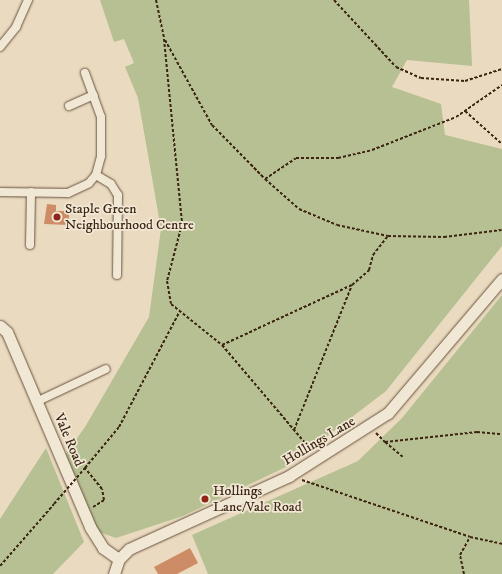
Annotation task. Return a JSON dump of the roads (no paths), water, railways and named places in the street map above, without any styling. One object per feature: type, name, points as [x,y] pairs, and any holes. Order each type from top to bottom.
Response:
[{"type":"street","points":[[0,47],[16,26],[28,0]]},
{"type":"street","points":[[0,192],[68,192],[89,183],[96,175],[101,156],[101,117],[86,73]]},
{"type":"street","points":[[69,106],[94,95]]},
{"type":"street","points":[[96,175],[111,184],[118,195],[117,275]]},
{"type":"street","points":[[30,245],[31,192]]},
{"type":"street","name":"Hollings Lane","points":[[119,559],[129,549],[289,476],[319,460],[370,427],[388,413],[502,279]]},
{"type":"street","name":"Vale Road","points":[[0,326],[7,332],[84,513],[103,548],[119,559]]},
{"type":"street","points":[[36,402],[106,369]]},
{"type":"street","points":[[114,574],[119,559]]},
{"type":"place","name":"Staple Green Neighbourhood Centre","points":[[57,217]]},
{"type":"place","name":"Hollings Lane/Vale Road","points":[[205,499]]}]
